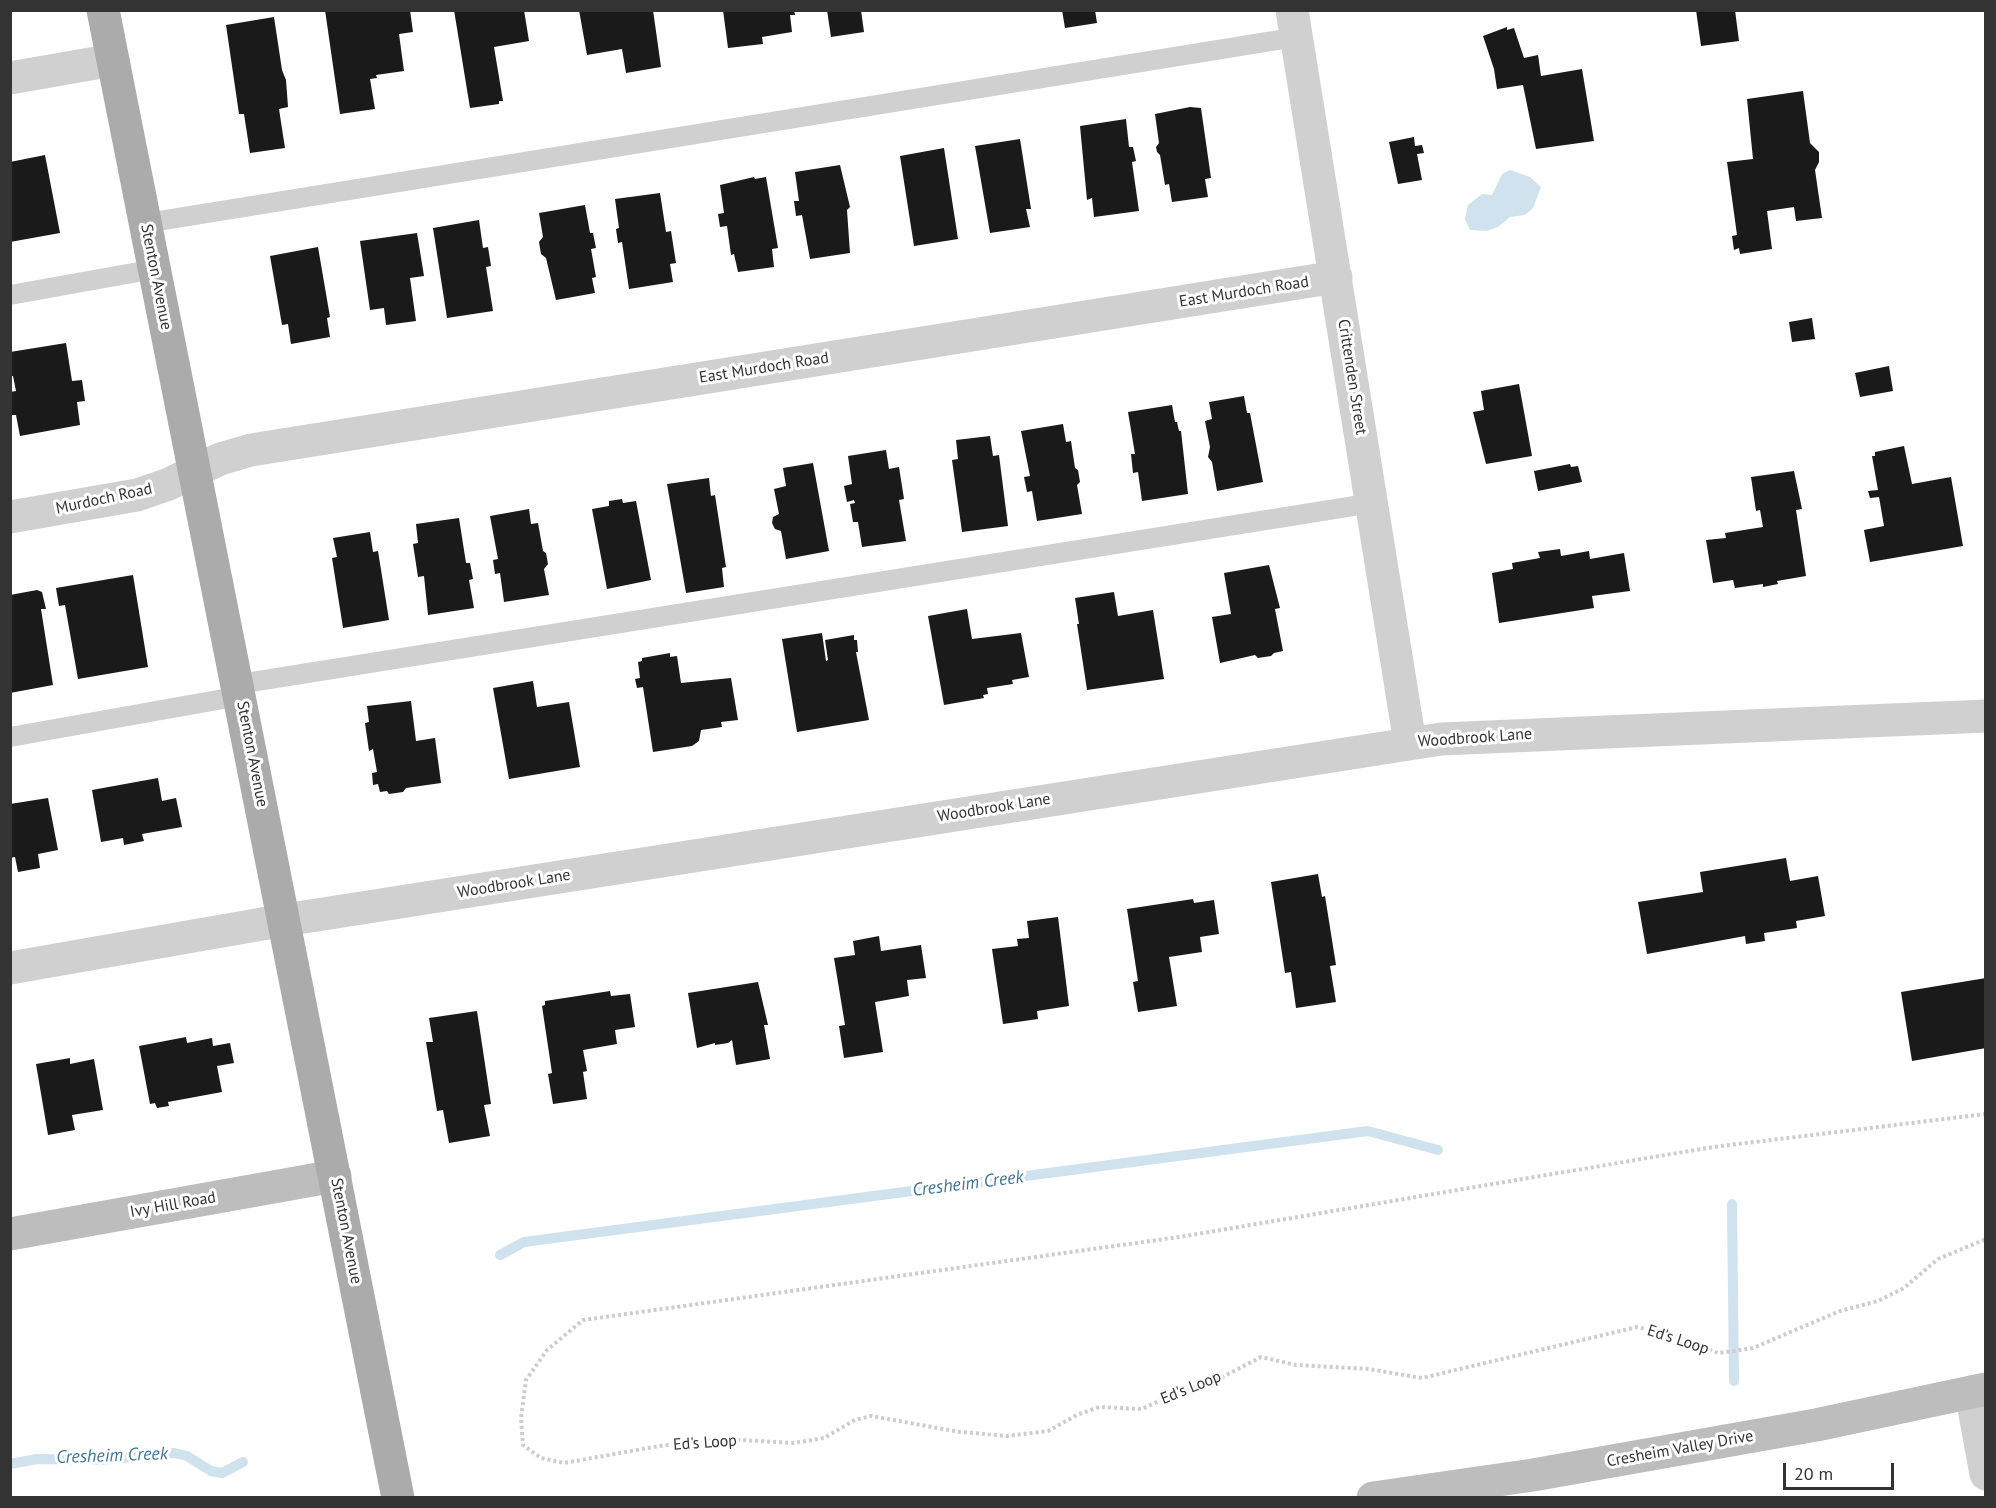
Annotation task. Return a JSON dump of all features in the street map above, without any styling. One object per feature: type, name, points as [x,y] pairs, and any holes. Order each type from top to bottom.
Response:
[{"type":"main road","name":"Stenton Avenue","points":[[103,10],[398,1497]]},
{"type":"main road","name":"Ivy Hill Road","points":[[10,1234],[335,1176]]},
{"type":"main road","name":"Cresheim Valley Drive","points":[[1373,1497],[1533,1475],[1815,1425],[1978,1390]]},
{"type":"street","name":"Crittenden Street","points":[[1295,24],[1410,743]]},
{"type":"street","points":[[10,78],[113,60]]},
{"type":"street","name":"East Murdoch Road","points":[[195,472],[220,459],[251,450],[1336,277]]},
{"type":"street","name":"Murdoch Road","points":[[10,517],[137,495],[195,472]]},
{"type":"street","name":"Woodbrook Lane","points":[[10,968],[285,920],[1410,743],[1473,736],[1986,716]]},
{"type":"street","points":[[1978,1390],[1986,1474]]},
{"type":"lane","points":[[146,223],[1295,24]]},
{"type":"lane","points":[[10,295],[155,269]]},
{"type":"lane","points":[[10,737],[239,690],[1372,503]]},
{"type":"path","name":"Ed's Loop","points":[[1986,1114],[1713,1147],[1179,1237],[583,1320],[547,1350],[526,1380],[521,1418],[523,1444],[541,1458],[564,1463],[659,1446],[723,1439],[794,1443],[824,1438],[855,1420],[871,1416],[960,1432],[1007,1436],[1048,1431],[1077,1415],[1099,1407],[1142,1409],[1174,1394],[1211,1383],[1260,1357],[1296,1365],[1370,1369],[1422,1378],[1637,1327],[1672,1335],[1718,1353],[1734,1352],[1753,1348],[1840,1311],[1878,1301],[1904,1288],[1938,1259],[1986,1239]]},
{"type":"water","points":[[1510,170],[1530,177],[1541,187],[1533,208],[1525,215],[1510,217],[1498,227],[1487,231],[1470,230],[1465,219],[1468,205],[1482,194],[1492,195],[1502,174]]},
{"type":"building","points":[[325,10],[410,10],[413,32],[399,34],[404,71],[376,75],[377,78],[370,79],[375,109],[340,114]]},
{"type":"building","points":[[454,10],[524,10],[529,41],[494,47],[503,101],[499,101],[499,104],[470,108]]},
{"type":"building","points":[[579,10],[653,10],[661,67],[626,73],[622,49],[587,55]]},
{"type":"building","points":[[723,10],[794,10],[795,15],[790,15],[792,32],[762,37],[763,44],[728,48]]},
{"type":"building","points":[[827,10],[861,10],[864,32],[831,37]]},
{"type":"building","points":[[1062,10],[1095,10],[1097,23],[1065,28]]},
{"type":"building","points":[[1696,10],[1735,10],[1739,41],[1701,46]]},
{"type":"building","points":[[274,17],[282,70],[286,80],[288,107],[279,109],[285,148],[250,153],[244,114],[239,114],[226,25]]},
{"type":"building","points":[[1507,27],[1507,30],[1514,28],[1524,58],[1538,55],[1541,76],[1582,69],[1594,141],[1536,149],[1523,85],[1497,89],[1494,69],[1483,36]]},
{"type":"building","points":[[1803,91],[1810,143],[1819,152],[1819,162],[1815,170],[1822,218],[1796,221],[1794,207],[1767,211],[1772,249],[1740,254],[1739,248],[1734,250],[1732,236],[1737,235],[1727,162],[1753,159],[1747,99]]},
{"type":"building","points":[[1190,107],[1201,108],[1211,178],[1205,179],[1208,197],[1172,202],[1169,184],[1165,185],[1160,155],[1156,147],[1159,143],[1155,114]]},
{"type":"building","points":[[1126,119],[1129,147],[1133,147],[1136,161],[1132,162],[1139,211],[1094,217],[1092,198],[1087,200],[1080,126]]},
{"type":"building","points":[[1414,137],[1415,146],[1422,145],[1424,153],[1417,154],[1422,180],[1398,184],[1389,142]]},
{"type":"building","points":[[1020,139],[1031,209],[1026,209],[1030,227],[990,233],[975,146]]},
{"type":"building","points":[[944,148],[958,239],[914,246],[900,156]]},
{"type":"building","points":[[45,155],[60,233],[10,242],[10,162]]},
{"type":"building","points":[[840,165],[850,207],[847,210],[850,253],[810,259],[802,215],[796,216],[794,201],[799,201],[795,172]]},
{"type":"building","points":[[754,177],[755,179],[766,177],[778,248],[772,249],[774,267],[738,272],[734,254],[731,255],[727,226],[720,227],[718,214],[724,213],[720,185]]},
{"type":"building","points":[[660,193],[666,232],[671,231],[676,263],[670,264],[673,282],[629,289],[622,242],[618,243],[616,229],[619,228],[615,199]]},
{"type":"building","points":[[585,205],[590,233],[593,233],[596,248],[591,249],[596,277],[592,278],[595,293],[556,300],[546,258],[541,254],[539,242],[543,237],[539,213]]},
{"type":"building","points":[[479,220],[483,248],[488,247],[491,266],[486,267],[493,311],[447,318],[433,228]]},
{"type":"building","points":[[417,233],[424,276],[410,278],[416,321],[386,325],[384,308],[370,310],[360,241]]},
{"type":"building","points":[[318,247],[330,317],[327,318],[330,337],[291,344],[288,324],[282,325],[270,256]]},
{"type":"building","points":[[1812,318],[1815,339],[1792,342],[1789,322]]},
{"type":"building","points":[[66,343],[72,381],[82,380],[85,401],[77,402],[80,425],[20,436],[16,415],[12,415],[10,410],[10,392],[16,391],[13,376],[10,376],[10,352]]},
{"type":"building","points":[[1889,366],[1893,391],[1860,397],[1855,373]]},
{"type":"building","points":[[1519,384],[1532,456],[1486,464],[1473,412],[1484,410],[1481,391]]},
{"type":"building","points":[[1244,396],[1247,413],[1250,413],[1263,482],[1217,491],[1212,462],[1208,457],[1210,447],[1205,421],[1212,419],[1209,402]]},
{"type":"building","points":[[1172,405],[1175,422],[1181,431],[1188,494],[1142,501],[1138,472],[1133,473],[1131,454],[1135,454],[1128,412]]},
{"type":"building","points":[[1063,424],[1066,442],[1071,441],[1075,468],[1078,470],[1080,482],[1077,485],[1082,514],[1037,521],[1032,491],[1027,492],[1024,477],[1030,476],[1021,431]]},
{"type":"building","points":[[990,436],[993,456],[999,455],[1008,526],[962,532],[952,460],[958,459],[956,440]]},
{"type":"building","points":[[1904,446],[1912,484],[1951,477],[1963,546],[1870,562],[1864,530],[1884,526],[1879,497],[1870,498],[1868,491],[1878,490],[1872,456],[1875,456],[1875,452]]},
{"type":"building","points":[[886,450],[889,469],[899,467],[904,499],[899,500],[906,541],[862,547],[858,522],[853,522],[850,504],[855,503],[854,500],[847,502],[844,486],[852,484],[848,456]]},
{"type":"building","points":[[813,463],[829,551],[786,559],[781,531],[775,529],[772,523],[773,517],[779,514],[774,489],[786,486],[783,468]]},
{"type":"building","points":[[1570,464],[1571,467],[1578,466],[1582,482],[1538,491],[1534,471]]},
{"type":"building","points":[[1794,471],[1802,509],[1796,510],[1806,576],[1777,581],[1778,584],[1763,587],[1763,584],[1735,588],[1733,580],[1713,583],[1706,540],[1726,538],[1725,533],[1763,527],[1760,510],[1756,511],[1751,477]]},
{"type":"building","points":[[709,478],[711,496],[715,495],[726,567],[722,568],[724,587],[686,593],[667,484]]},
{"type":"building","points":[[622,499],[623,503],[636,501],[651,580],[607,589],[592,509],[609,506],[609,501]]},
{"type":"building","points":[[529,509],[531,524],[538,523],[543,551],[546,553],[548,564],[544,569],[549,595],[504,602],[500,573],[495,574],[493,560],[498,559],[490,516]]},
{"type":"building","points":[[459,518],[466,563],[470,563],[473,579],[469,580],[474,608],[428,615],[424,576],[418,577],[413,544],[418,543],[416,524]]},
{"type":"building","points":[[370,532],[373,552],[378,551],[389,620],[343,628],[332,558],[337,557],[333,538]]},
{"type":"building","points":[[1560,549],[1561,556],[1589,551],[1590,559],[1624,553],[1630,591],[1592,596],[1594,608],[1499,623],[1492,573],[1513,569],[1512,563],[1540,558],[1538,552]]},
{"type":"building","points":[[1269,565],[1280,608],[1275,609],[1283,651],[1271,656],[1258,658],[1255,655],[1220,663],[1212,617],[1231,614],[1224,573]]},
{"type":"building","points":[[133,575],[148,667],[78,679],[65,605],[59,606],[56,588]]},
{"type":"building","points":[[37,590],[42,592],[46,609],[41,609],[53,685],[10,693],[10,595]]},
{"type":"building","points":[[1114,592],[1118,616],[1153,610],[1164,679],[1087,690],[1075,598]]},
{"type":"building","points":[[967,609],[972,639],[1021,633],[1029,677],[1012,680],[1013,684],[987,688],[988,694],[983,695],[984,698],[944,705],[928,616]]},
{"type":"building","points":[[822,633],[826,661],[828,660],[825,640],[854,635],[854,640],[857,640],[858,652],[856,652],[869,720],[797,732],[782,639]]},
{"type":"building","points":[[670,653],[670,657],[677,656],[681,683],[731,678],[738,720],[721,722],[722,727],[701,730],[699,741],[692,746],[653,752],[643,687],[637,688],[635,679],[640,678],[638,662],[642,661],[642,658]]},
{"type":"building","points":[[533,681],[537,707],[569,702],[580,767],[509,779],[493,688]]},
{"type":"building","points":[[411,701],[416,741],[435,738],[441,783],[406,788],[403,792],[389,794],[387,791],[380,792],[378,784],[373,785],[372,773],[377,772],[373,749],[369,751],[365,723],[369,722],[367,706]]},
{"type":"building","points":[[158,778],[162,801],[176,798],[182,827],[142,834],[144,841],[124,845],[123,838],[101,842],[92,790]]},
{"type":"building","points":[[48,798],[58,850],[38,854],[40,868],[18,872],[15,857],[10,858],[10,804]]},
{"type":"building","points":[[1786,858],[1790,881],[1818,876],[1825,916],[1796,921],[1797,928],[1764,933],[1765,941],[1746,944],[1745,936],[1647,954],[1638,902],[1703,892],[1700,872]]},
{"type":"building","points":[[1318,874],[1322,897],[1325,896],[1336,965],[1330,966],[1336,1002],[1296,1008],[1291,972],[1285,973],[1271,882]]},
{"type":"building","points":[[1193,899],[1194,903],[1214,900],[1219,934],[1200,937],[1202,952],[1169,957],[1177,1006],[1138,1012],[1133,982],[1138,981],[1127,909]]},
{"type":"building","points":[[1058,917],[1069,1006],[1037,1011],[1038,1019],[1003,1024],[992,949],[1018,946],[1017,939],[1029,938],[1027,921]]},
{"type":"building","points":[[879,936],[881,951],[921,945],[926,978],[907,980],[909,996],[875,1002],[883,1052],[844,1058],[839,1026],[845,1025],[834,958],[855,955],[853,941]]},
{"type":"building","points":[[1986,978],[1986,1048],[1912,1061],[1901,992]]},
{"type":"building","points":[[758,982],[768,1025],[764,1025],[770,1059],[736,1065],[732,1040],[728,1043],[715,1045],[715,1043],[697,1048],[688,993]]},
{"type":"building","points":[[610,991],[611,996],[630,994],[635,1027],[615,1030],[617,1044],[583,1050],[587,1071],[583,1072],[587,1099],[553,1104],[548,1074],[552,1073],[542,1006],[545,1005],[545,1001]]},
{"type":"building","points":[[477,1011],[491,1104],[484,1105],[490,1136],[449,1143],[443,1110],[437,1111],[426,1042],[433,1042],[429,1018]]},
{"type":"building","points":[[186,1037],[187,1043],[212,1038],[213,1046],[230,1043],[234,1063],[217,1066],[222,1092],[168,1102],[169,1106],[157,1108],[155,1103],[150,1104],[139,1046]]},
{"type":"building","points":[[70,1058],[70,1064],[94,1059],[103,1110],[72,1115],[75,1130],[48,1135],[36,1064]]},
{"type":"waterway","name":"Cresheim Creek","points":[[500,1255],[524,1242],[1368,1131],[1438,1150]]},
{"type":"waterway","points":[[1732,1204],[1734,1381]]},
{"type":"waterway","name":"Cresheim Creek","points":[[10,1464],[37,1459],[101,1460],[174,1453],[187,1456],[211,1471],[222,1473],[243,1462]]}]
